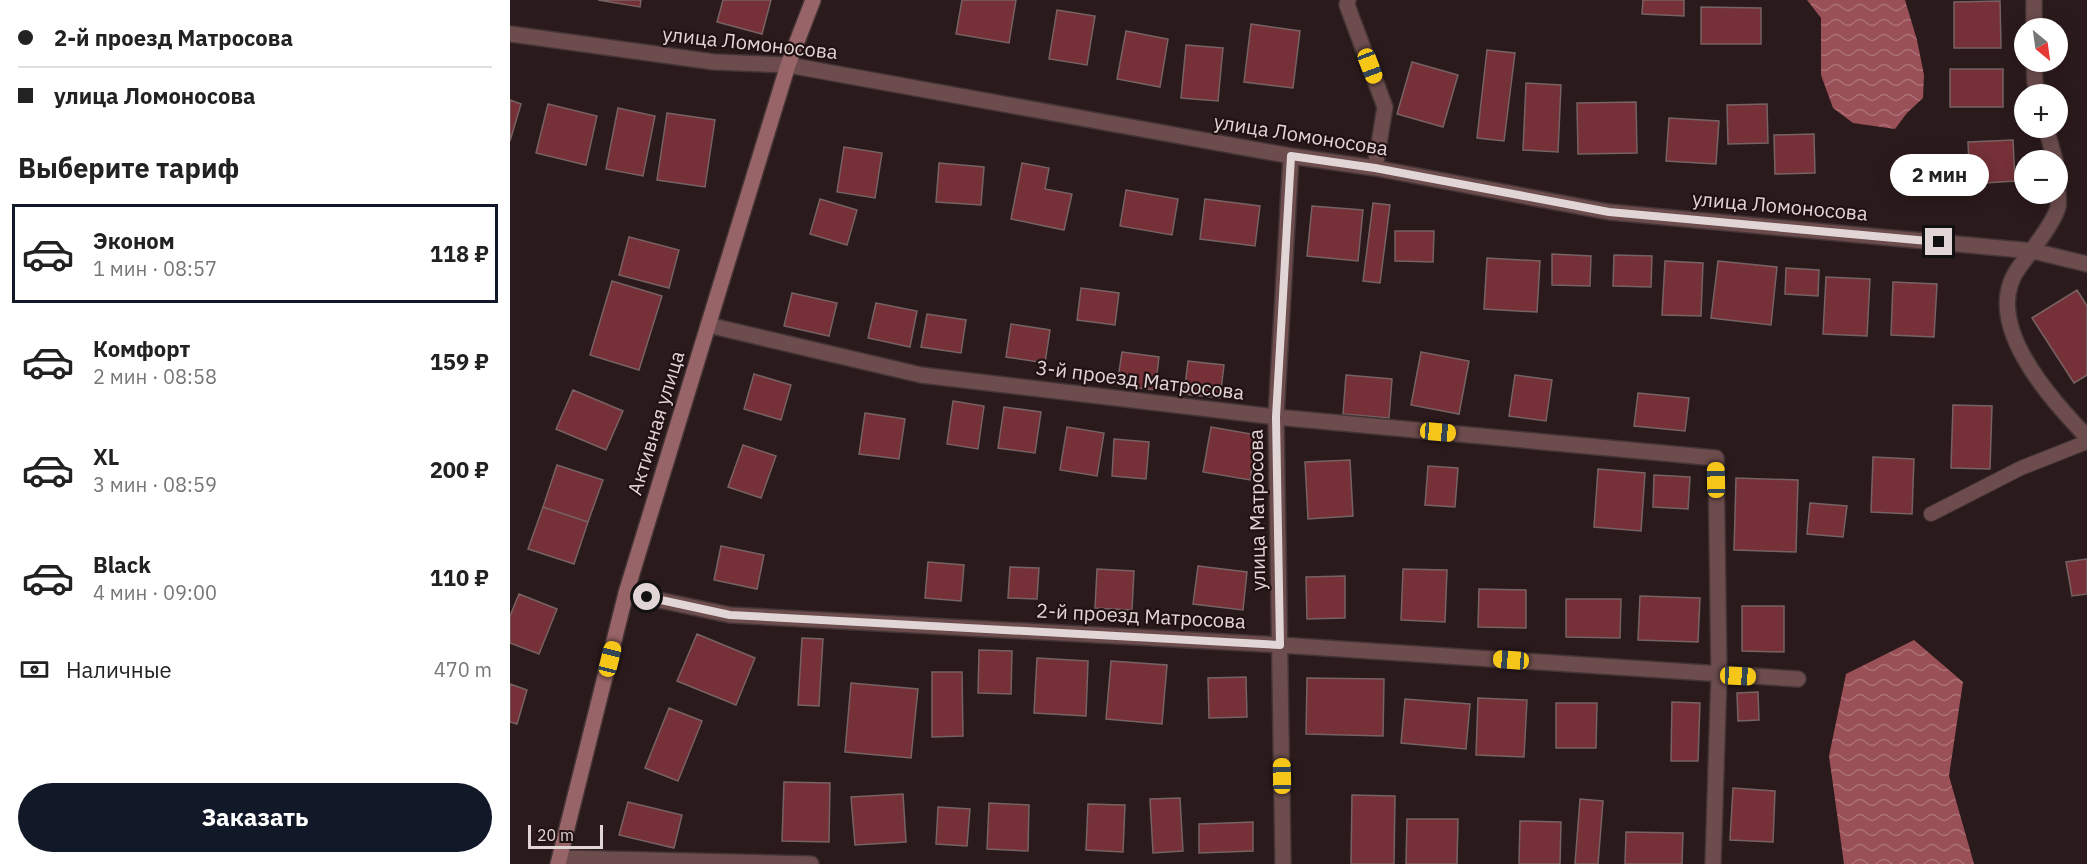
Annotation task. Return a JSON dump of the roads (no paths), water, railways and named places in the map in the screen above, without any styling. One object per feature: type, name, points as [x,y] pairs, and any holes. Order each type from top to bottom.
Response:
[{"type":"main road","name":"Активная улица","points":[[559,861],[627,593],[788,65],[813,0]]},
{"type":"street","points":[[1348,0],[1347,5],[1385,107],[1375,168]]},
{"type":"street","points":[[2034,0],[2034,18]]},
{"type":"street","name":"улица Ломоносова","points":[[510,34],[714,62],[788,65],[1291,156],[1375,168],[1609,212],[2033,251],[2087,264]]},
{"type":"street","name":"улица Матросова","points":[[1283,864],[1276,417],[1291,156]]},
{"type":"street","points":[[2058,204],[2058,208],[2033,251],[2018,268],[2007,295],[2006,312],[2014,336],[2033,374],[2052,400],[2087,437]]},
{"type":"street","name":"3-й проезд Матросова","points":[[708,325],[921,375],[1276,417],[1716,458],[1719,675]]},
{"type":"street","name":"2-й проезд Матросова","points":[[627,593],[730,615],[1280,645],[1798,679]]},
{"type":"street","points":[[1713,864],[1719,675]]},
{"type":"street","points":[[559,861],[811,864]]},
{"type":"lane","points":[[1931,514],[2021,468],[2087,442]]},
{"type":"water","points":[[1807,0],[1905,0],[1917,40],[1924,75],[1923,98],[1907,113],[1895,129],[1853,123],[1833,108],[1821,75],[1821,18]]},
{"type":"water","points":[[1914,640],[1963,682],[1949,776],[1974,864],[1844,864],[1829,756],[1846,674]]}]
